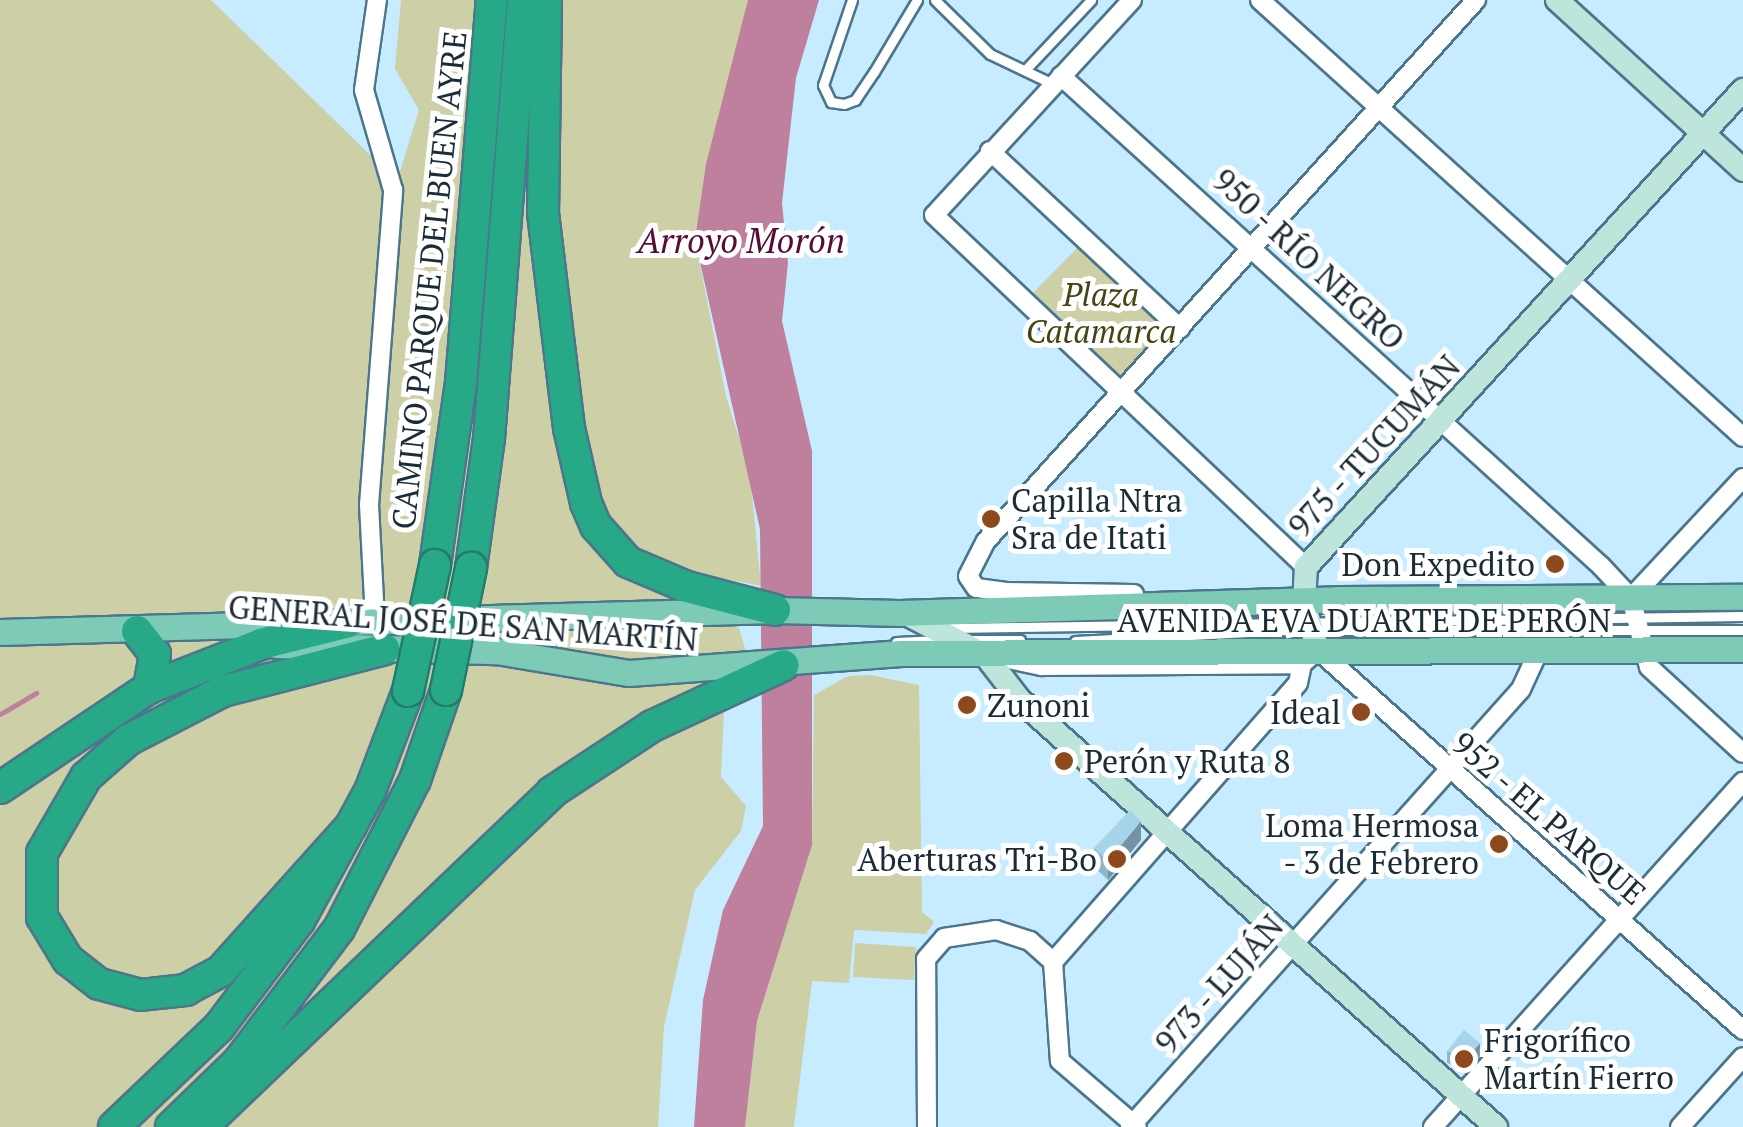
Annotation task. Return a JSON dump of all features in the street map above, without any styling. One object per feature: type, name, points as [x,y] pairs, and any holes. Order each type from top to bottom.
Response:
[{"type":"highway","name":"CAMINO PARQUE DEL BUEN AYRE","points":[[114,1127],[173,1076],[249,989],[299,920],[350,826],[408,690],[435,564],[460,382],[492,0]]},
{"type":"highway","name":"CAMINO PARQUE DEL BUEN AYRE","points":[[171,1127],[239,1061],[339,929],[415,780],[446,690],[471,568],[495,383],[524,0]]},
{"type":"highway","points":[[546,0],[542,212],[569,428],[586,503],[602,535],[628,562],[727,605],[774,610]]},
{"type":"highway","points":[[0,788],[149,688],[260,644],[362,620]]},
{"type":"highway","points":[[137,631],[155,654],[149,688]]},
{"type":"highway","points":[[350,826],[221,970],[186,990],[141,995],[99,984],[68,960],[42,917],[42,853],[77,790],[117,749],[154,722],[222,690],[385,649]]},
{"type":"highway","points":[[202,1127],[552,792],[727,679],[784,666]]},
{"type":"main road","name":"AVENIDA EVA DUARTE DE PERÓN","points":[[774,610],[1131,617],[1539,650],[1743,597]]},
{"type":"main road","name":"GENERAL JOSÉ DE SAN MARTÍN","points":[[0,632],[137,631],[727,605]]},
{"type":"main road","points":[[994,642],[1024,623],[1131,617]]},
{"type":"main road","name":"AVENIDA EVA DUARTE DE PERÓN","points":[[784,666],[844,654],[994,642],[1635,624],[1743,649]]},
{"type":"main road","name":"GENERAL JOSÉ DE SAN MARTÍN","points":[[137,631],[260,644],[496,651],[629,673],[727,679]]},
{"type":"street","points":[[362,620],[393,190],[364,90],[377,0]]},
{"type":"street","points":[[1132,0],[934,215],[1306,567]]},
{"type":"street","points":[[1260,0],[1376,110],[1743,437]]},
{"type":"street","points":[[1123,391],[1476,0]]},
{"type":"street","points":[[1557,0],[1743,170]]},
{"type":"street","name":"950 - RÍO NEGRO","points":[[1057,80],[1253,247],[1441,422],[1635,624],[1649,668],[1743,753]]},
{"type":"street","name":"975 - TUCUMÁN","points":[[1053,962],[1298,683],[1310,634],[1306,567],[1743,90]]},
{"type":"street","points":[[990,152],[1180,328]]},
{"type":"street","name":"AVENIDA EVA DUARTE DE PERÓN","points":[[1123,391],[986,541],[968,584],[1006,592],[1266,596],[1310,634]]},
{"type":"street","points":[[1635,624],[1743,478]]},
{"type":"street","points":[[899,613],[941,627],[963,640],[994,642],[1019,699],[1292,948],[1496,1127]]},
{"type":"street","name":"952 - EL PARQUE","points":[[1310,634],[1449,772],[1743,1030]]},
{"type":"street","name":"973 - LUJÁN","points":[[1133,1126],[1521,689],[1539,650]]},
{"type":"street","points":[[1433,1127],[1743,782]]},
{"type":"street","points":[[926,1127],[924,972],[934,948],[966,932],[1014,934],[1053,962],[1060,1061],[1133,1126]]},
{"type":"street","points":[[1680,1127],[1743,1058]]},
{"type":"lane","points":[[852,0],[823,85],[832,102],[844,104],[855,100],[916,0]]},
{"type":"lane","points":[[935,0],[990,54],[1057,80]]},
{"type":"lane","points":[[1026,69],[1090,0]]},
{"type":"lane","points":[[1635,624],[1743,616]]},
{"type":"lane","points":[[941,627],[994,642],[1131,617]]},
{"type":"lane","points":[[1635,624],[1743,631]]},
{"type":"lane","points":[[844,654],[906,640],[963,640]]},
{"type":"green space","points":[[0,0],[211,0],[397,181],[419,110],[395,69],[401,0],[748,0],[695,240],[726,396],[750,474],[761,586],[726,579],[728,598],[147,632],[726,670],[721,777],[746,806],[741,831],[695,890],[664,1027],[658,1127],[0,1127]]},
{"type":"green space","name":"Plaza Catamarca","points":[[1081,244],[1169,329],[1119,380],[1031,295]]},
{"type":"green space","points":[[731,625],[739,628],[746,652],[642,664],[477,641],[479,630]]},
{"type":"green space","points":[[870,675],[919,685],[922,912],[934,922],[926,934],[854,930],[849,983],[812,981],[794,1127],[745,1127],[757,1021],[812,844],[814,695],[848,676]]},
{"type":"green space","points":[[855,943],[916,947],[914,980],[853,977]]},
{"type":"water","name":"Arroyo Morón","points":[[748,0],[819,0],[796,78],[782,203],[788,263],[782,321],[812,451],[812,845],[757,1021],[745,1127],[694,1127],[703,1000],[723,910],[763,826],[760,529],[695,240],[706,164]]},
{"type":"building","points":[[1130,810],[1141,821],[1108,861],[1094,848]]},
{"type":"building","points":[[1464,1030],[1480,1043],[1468,1057],[1447,1051]]},
{"type":"waterway","points":[[0,714],[36,693]]},
{"type":"place","name":"Capilla Ntra Sra de Itati","points":[[991,519]]},
{"type":"place","name":"Don Expedito","points":[[1555,564]]},
{"type":"place","name":"Zunoni","points":[[967,705]]},
{"type":"place","name":"Ideal","points":[[1361,712]]},
{"type":"place","name":"Perón y Ruta 8","points":[[1064,761]]},
{"type":"place","name":"Loma Hermosa - 3 de Febrero","points":[[1499,844]]},
{"type":"place","name":"Aberturas Tri-Bo","points":[[1117,859]]},
{"type":"place","name":"Frigorífico Martín Fierro","points":[[1464,1059]]}]
